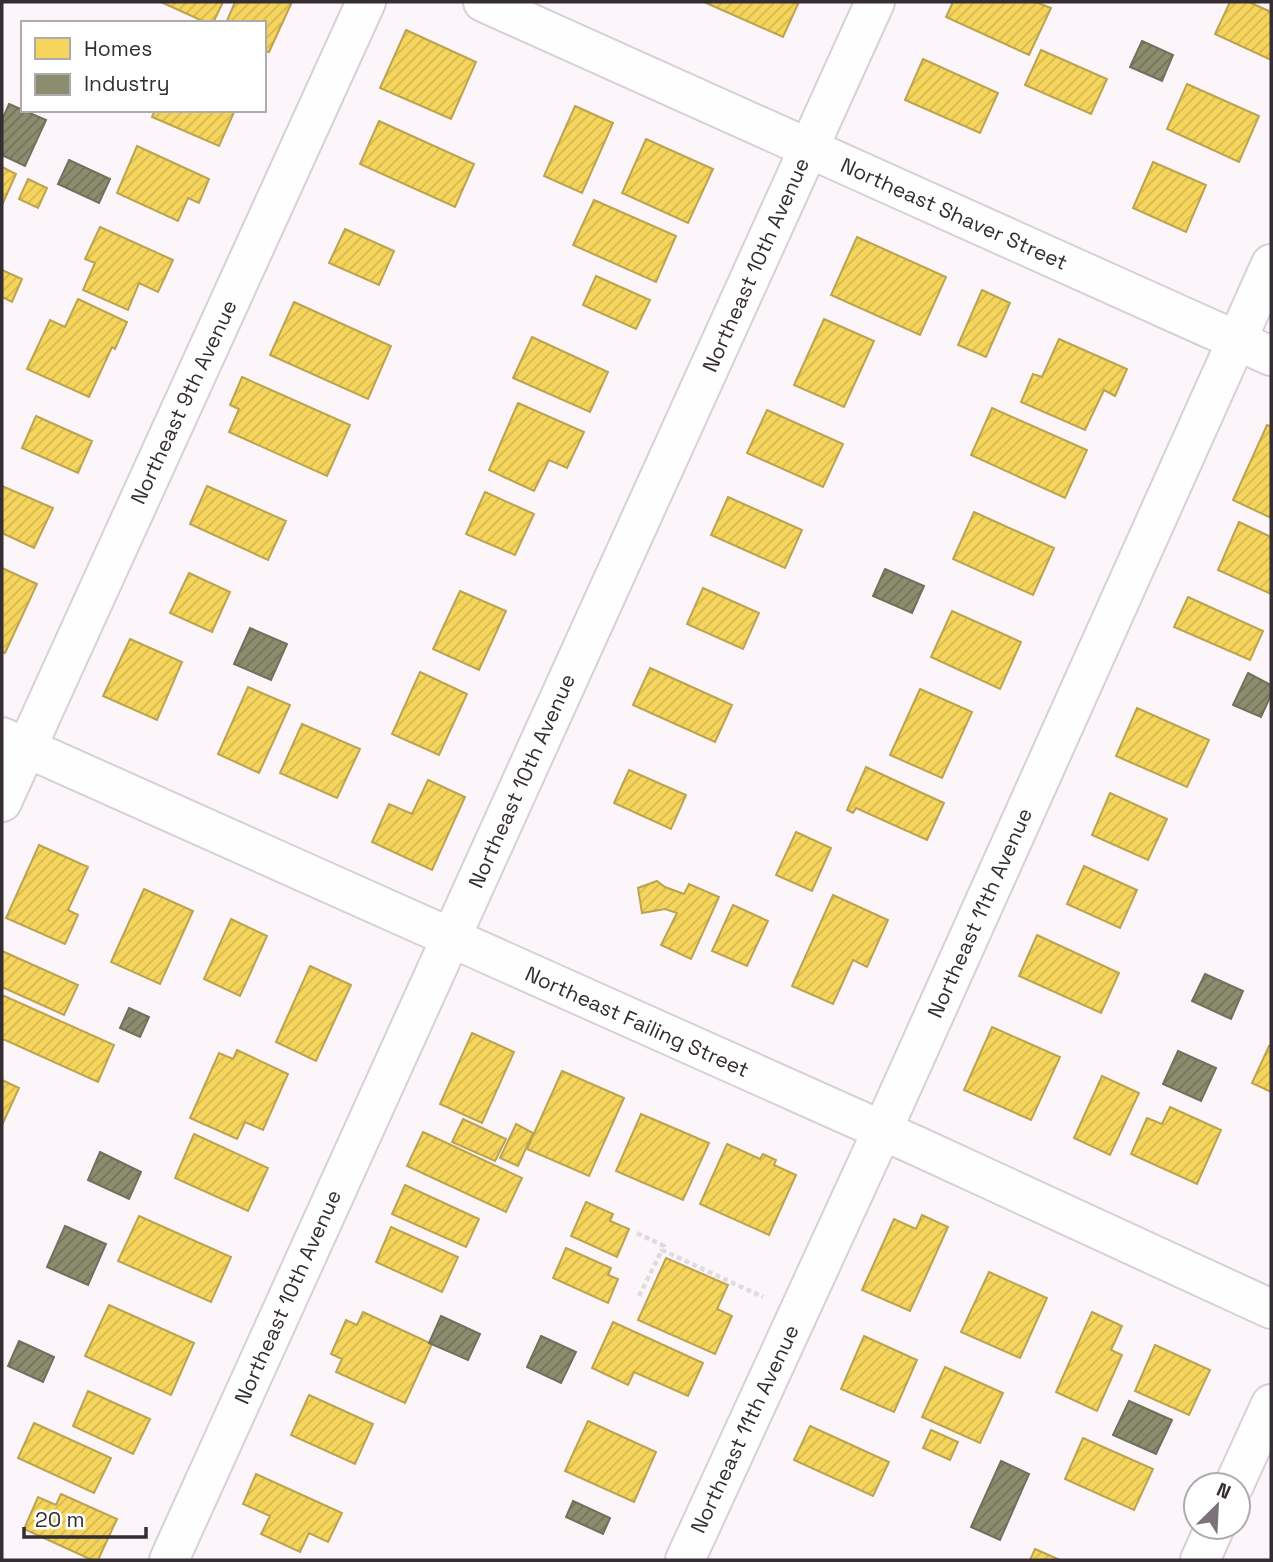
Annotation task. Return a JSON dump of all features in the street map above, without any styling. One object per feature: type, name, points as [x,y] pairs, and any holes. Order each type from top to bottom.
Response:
[{"type":"street","name":"Northeast 9th Avenue","points":[[2,802],[14,743],[366,2]]},
{"type":"street","name":"Northeast Shaver Street","points":[[483,2],[1271,356]]},
{"type":"street","name":"Northeast 10th Avenue","points":[[169,1560],[875,2]]},
{"type":"street","name":"Northeast 11th Avenue","points":[[685,1560],[882,1131],[1271,264]]},
{"type":"street","name":"Northeast Failing Street","points":[[14,743],[1271,1308]]},
{"type":"street","points":[[1240,1471],[1271,1405]]},
{"type":"street","points":[[1200,1560],[1209,1541]]},
{"type":"path","points":[[637,1233],[664,1246],[639,1296]]},
{"type":"path","points":[[662,1250],[798,1313]]},
{"type":"building: Homes","points":[[161,2],[223,2],[214,21],[203,21]]},
{"type":"building: Homes","points":[[235,2],[292,2],[269,52],[266,51],[266,21],[227,21]]},
{"type":"building: Homes","points":[[704,2],[794,2],[798,4],[783,37]]},
{"type":"building: Homes","points":[[953,2],[1036,2],[1051,8],[1029,55],[946,17]]},
{"type":"building: Homes","points":[[1230,2],[1249,2],[1271,12],[1271,60],[1215,34]]},
{"type":"building: Homes","points":[[406,30],[476,62],[451,119],[380,88]]},
{"type":"building: Homes","points":[[1041,50],[1107,79],[1091,114],[1025,85]]},
{"type":"building: Homes","points":[[923,59],[998,93],[980,133],[905,100]]},
{"type":"building: Homes","points":[[1187,84],[1259,116],[1239,162],[1167,129]]},
{"type":"building: Homes","points":[[575,106],[613,123],[582,193],[544,176]]},
{"type":"building: Homes","points":[[154,112],[234,112],[219,146],[152,117]]},
{"type":"building: Homes","points":[[379,121],[474,164],[455,207],[360,164]]},
{"type":"building: Homes","points":[[646,139],[713,169],[688,223],[622,193]]},
{"type":"building: Homes","points":[[137,146],[209,179],[199,203],[188,198],[178,221],[117,193]]},
{"type":"building: Homes","points":[[1153,162],[1206,185],[1186,232],[1133,208]]},
{"type":"building: Homes","points":[[2,167],[16,174],[2,205]]},
{"type":"building: Homes","points":[[28,179],[47,188],[38,208],[19,199]]},
{"type":"building: Homes","points":[[594,200],[676,236],[656,282],[573,245]]},
{"type":"building: Homes","points":[[100,227],[173,260],[158,292],[139,283],[128,310],[83,290],[95,263],[85,259]]},
{"type":"building: Homes","points":[[345,229],[394,251],[379,285],[329,263]]},
{"type":"building: Homes","points":[[857,237],[946,277],[920,335],[831,295]]},
{"type":"building: Homes","points":[[2,270],[22,279],[12,302],[2,297]]},
{"type":"building: Homes","points":[[596,276],[650,300],[636,329],[583,305]]},
{"type":"building: Homes","points":[[982,290],[1010,303],[986,357],[958,345]]},
{"type":"building: Homes","points":[[78,299],[127,322],[89,397],[27,369],[50,320],[65,327]]},
{"type":"building: Homes","points":[[294,302],[391,346],[368,399],[270,355]]},
{"type":"building: Homes","points":[[824,319],[874,341],[844,407],[794,385]]},
{"type":"building: Homes","points":[[532,337],[608,372],[590,412],[513,378]]},
{"type":"building: Homes","points":[[1059,339],[1127,369],[1115,396],[1104,390],[1085,430],[1021,402],[1033,374],[1042,377]]},
{"type":"building: Homes","points":[[242,377],[350,425],[327,476],[229,432],[239,409],[230,405]]},
{"type":"building: Homes","points":[[518,403],[584,432],[567,468],[549,460],[534,491],[489,470]]},
{"type":"building: Homes","points":[[992,408],[1087,450],[1065,498],[971,455]]},
{"type":"building: Homes","points":[[767,410],[843,444],[823,487],[747,453]]},
{"type":"building: Homes","points":[[36,416],[92,441],[78,473],[22,448]]},
{"type":"building: Homes","points":[[1267,425],[1271,427],[1271,518],[1233,500]]},
{"type":"building: Homes","points":[[2,486],[53,508],[34,548],[2,533]]},
{"type":"building: Homes","points":[[207,486],[286,521],[268,560],[190,524]]},
{"type":"building: Homes","points":[[485,492],[534,514],[515,555],[466,534]]},
{"type":"building: Homes","points":[[728,497],[802,530],[785,568],[711,535]]},
{"type":"building: Homes","points":[[974,512],[1054,548],[1033,595],[953,559]]},
{"type":"building: Homes","points":[[1239,522],[1271,537],[1271,594],[1218,570]]},
{"type":"building: Homes","points":[[2,568],[37,584],[5,653],[2,652]]},
{"type":"building: Homes","points":[[189,573],[230,592],[212,632],[170,613]]},
{"type":"building: Homes","points":[[703,588],[759,613],[743,649],[687,624]]},
{"type":"building: Homes","points":[[460,591],[506,611],[479,670],[433,649]]},
{"type":"building: Homes","points":[[1188,597],[1263,631],[1250,660],[1174,627]]},
{"type":"building: Homes","points":[[952,611],[1021,642],[1000,689],[931,657]]},
{"type":"building: Homes","points":[[130,639],[182,662],[157,720],[103,696]]},
{"type":"building: Homes","points":[[650,668],[732,705],[715,742],[633,705]]},
{"type":"building: Homes","points":[[420,672],[467,694],[439,755],[392,734]]},
{"type":"building: Homes","points":[[248,687],[290,705],[259,773],[218,754]]},
{"type":"building: Homes","points":[[920,689],[972,712],[942,778],[890,755]]},
{"type":"building: Homes","points":[[1137,708],[1209,740],[1187,787],[1116,756]]},
{"type":"building: Homes","points":[[302,724],[360,749],[337,798],[280,773]]},
{"type":"building: Homes","points":[[866,767],[944,803],[927,840],[856,808],[853,813],[847,810]]},
{"type":"building: Homes","points":[[629,770],[686,795],[671,829],[614,803]]},
{"type":"building: Homes","points":[[428,780],[465,797],[432,870],[372,842],[389,804],[412,814]]},
{"type":"building: Homes","points":[[1110,793],[1167,819],[1148,860],[1092,835]]},
{"type":"building: Homes","points":[[796,832],[831,848],[812,891],[776,875]]},
{"type":"building: Homes","points":[[39,845],[88,867],[68,910],[78,915],[65,944],[6,918]]},
{"type":"building: Homes","points":[[1084,866],[1137,890],[1120,928],[1067,904]]},
{"type":"building: Homes","points":[[657,881],[684,894],[689,884],[719,897],[691,959],[661,945],[677,913],[665,909],[642,913],[638,888]]},
{"type":"building: Homes","points":[[144,889],[193,911],[160,984],[111,962]]},
{"type":"building: Homes","points":[[833,895],[888,920],[867,967],[853,960],[833,1004],[792,986]]},
{"type":"building: Homes","points":[[733,905],[768,921],[747,966],[712,951]]},
{"type":"building: Homes","points":[[231,919],[267,936],[240,996],[204,979]]},
{"type":"building: Homes","points":[[1037,935],[1119,973],[1101,1013],[1019,976]]},
{"type":"building: Homes","points":[[2,951],[78,985],[64,1015],[2,987]]},
{"type":"building: Homes","points":[[310,966],[351,985],[316,1061],[276,1042]]},
{"type":"building: Homes","points":[[2,995],[114,1045],[98,1082],[3,1039],[2,1042]]},
{"type":"building: Homes","points":[[992,1027],[1060,1057],[1031,1120],[964,1090]]},
{"type":"building: Homes","points":[[472,1033],[514,1052],[482,1123],[440,1104]]},
{"type":"building: Homes","points":[[1271,1046],[1271,1092],[1252,1083]]},
{"type":"building: Homes","points":[[237,1050],[288,1074],[263,1130],[245,1122],[237,1139],[190,1118],[219,1053],[233,1059]]},
{"type":"building: Homes","points":[[562,1071],[624,1098],[589,1176],[527,1149]]},
{"type":"building: Homes","points":[[1102,1076],[1139,1093],[1110,1155],[1074,1138]]},
{"type":"building: Homes","points":[[2,1080],[19,1088],[2,1125]]},
{"type":"building: Homes","points":[[1170,1107],[1221,1130],[1197,1184],[1131,1154],[1147,1118],[1162,1124]]},
{"type":"building: Homes","points":[[641,1114],[709,1143],[683,1200],[616,1171]]},
{"type":"building: Homes","points":[[463,1119],[506,1139],[495,1161],[452,1142]]},
{"type":"building: Homes","points":[[516,1124],[533,1133],[518,1166],[500,1158]]},
{"type":"building: Homes","points":[[423,1132],[522,1178],[506,1212],[407,1166]]},
{"type":"building: Homes","points":[[194,1134],[268,1168],[248,1211],[175,1178]]},
{"type":"building: Homes","points":[[727,1144],[760,1159],[763,1154],[776,1160],[774,1165],[796,1175],[769,1235],[700,1204]]},
{"type":"building: Homes","points":[[405,1185],[479,1219],[466,1247],[392,1214]]},
{"type":"building: Homes","points":[[586,1202],[613,1214],[610,1221],[629,1229],[617,1257],[571,1236]]},
{"type":"building: Homes","points":[[922,1215],[948,1227],[910,1311],[862,1290],[894,1219],[916,1229]]},
{"type":"building: Homes","points":[[139,1216],[231,1257],[211,1302],[118,1261]]},
{"type":"building: Homes","points":[[391,1227],[458,1257],[442,1292],[376,1262]]},
{"type":"building: Homes","points":[[566,1248],[611,1268],[608,1275],[618,1279],[608,1303],[553,1278]]},
{"type":"building: Homes","points":[[666,1258],[728,1285],[717,1309],[732,1316],[715,1354],[638,1320]]},
{"type":"building: Homes","points":[[989,1272],[1047,1298],[1020,1358],[961,1332]]},
{"type":"building: Homes","points":[[109,1305],[194,1343],[171,1395],[85,1356]]},
{"type":"building: Homes","points":[[363,1312],[432,1344],[405,1403],[336,1372],[342,1359],[331,1354],[346,1320],[357,1325]]},
{"type":"building: Homes","points":[[1092,1312],[1122,1326],[1111,1350],[1122,1355],[1097,1411],[1056,1392]]},
{"type":"building: Homes","points":[[613,1322],[703,1363],[688,1396],[634,1372],[628,1385],[592,1368]]},
{"type":"building: Homes","points":[[864,1336],[917,1360],[894,1412],[841,1389]]},
{"type":"building: Homes","points":[[1155,1345],[1210,1370],[1189,1415],[1135,1391]]},
{"type":"building: Homes","points":[[945,1367],[1003,1393],[980,1443],[922,1417]]},
{"type":"building: Homes","points":[[88,1391],[150,1419],[133,1454],[73,1426]]},
{"type":"building: Homes","points":[[309,1395],[373,1424],[355,1464],[291,1435]]},
{"type":"building: Homes","points":[[588,1421],[656,1452],[634,1502],[565,1471]]},
{"type":"building: Homes","points":[[34,1423],[111,1458],[94,1493],[18,1458]]},
{"type":"building: Homes","points":[[810,1426],[889,1462],[873,1496],[794,1460]]},
{"type":"building: Homes","points":[[931,1430],[958,1442],[950,1460],[923,1448]]},
{"type":"building: Homes","points":[[1083,1438],[1153,1469],[1134,1510],[1065,1479]]},
{"type":"building: Homes","points":[[256,1474],[342,1513],[328,1542],[309,1533],[300,1552],[261,1534],[270,1516],[243,1504]]},
{"type":"building: Homes","points":[[61,1494],[117,1519],[98,1560],[92,1560],[24,1529],[38,1497],[56,1505]]},
{"type":"building: Homes","points":[[1035,1549],[1060,1560],[1030,1560]]},
{"type":"building: Industry","points":[[1142,41],[1173,55],[1162,81],[1130,67]]},
{"type":"building: Industry","points":[[9,104],[21,109],[21,112],[46,120],[25,166],[2,155],[2,120]]},
{"type":"building: Industry","points":[[69,160],[110,179],[99,203],[58,184]]},
{"type":"building: Industry","points":[[885,569],[924,586],[912,613],[873,596]]},
{"type":"building: Industry","points":[[250,628],[287,644],[271,680],[234,664]]},
{"type":"building: Industry","points":[[1248,673],[1271,685],[1271,695],[1261,717],[1233,705]]},
{"type":"building: Industry","points":[[1205,974],[1243,991],[1231,1019],[1192,1001]]},
{"type":"building: Industry","points":[[129,1008],[149,1017],[140,1037],[120,1028]]},
{"type":"building: Industry","points":[[1178,1051],[1216,1068],[1201,1101],[1163,1084]]},
{"type":"building: Industry","points":[[100,1152],[141,1172],[129,1199],[88,1180]]},
{"type":"building: Industry","points":[[65,1226],[106,1244],[88,1285],[47,1267]]},
{"type":"building: Industry","points":[[441,1316],[480,1334],[468,1360],[429,1343]]},
{"type":"building: Industry","points":[[541,1336],[576,1352],[561,1383],[527,1367]]},
{"type":"building: Industry","points":[[19,1341],[54,1357],[43,1382],[8,1366]]},
{"type":"building: Industry","points":[[1129,1401],[1172,1420],[1156,1454],[1113,1435]]},
{"type":"building: Industry","points":[[1001,1461],[1029,1474],[1000,1540],[971,1527]]},
{"type":"building: Industry","points":[[573,1501],[610,1518],[603,1534],[566,1517]]}]
